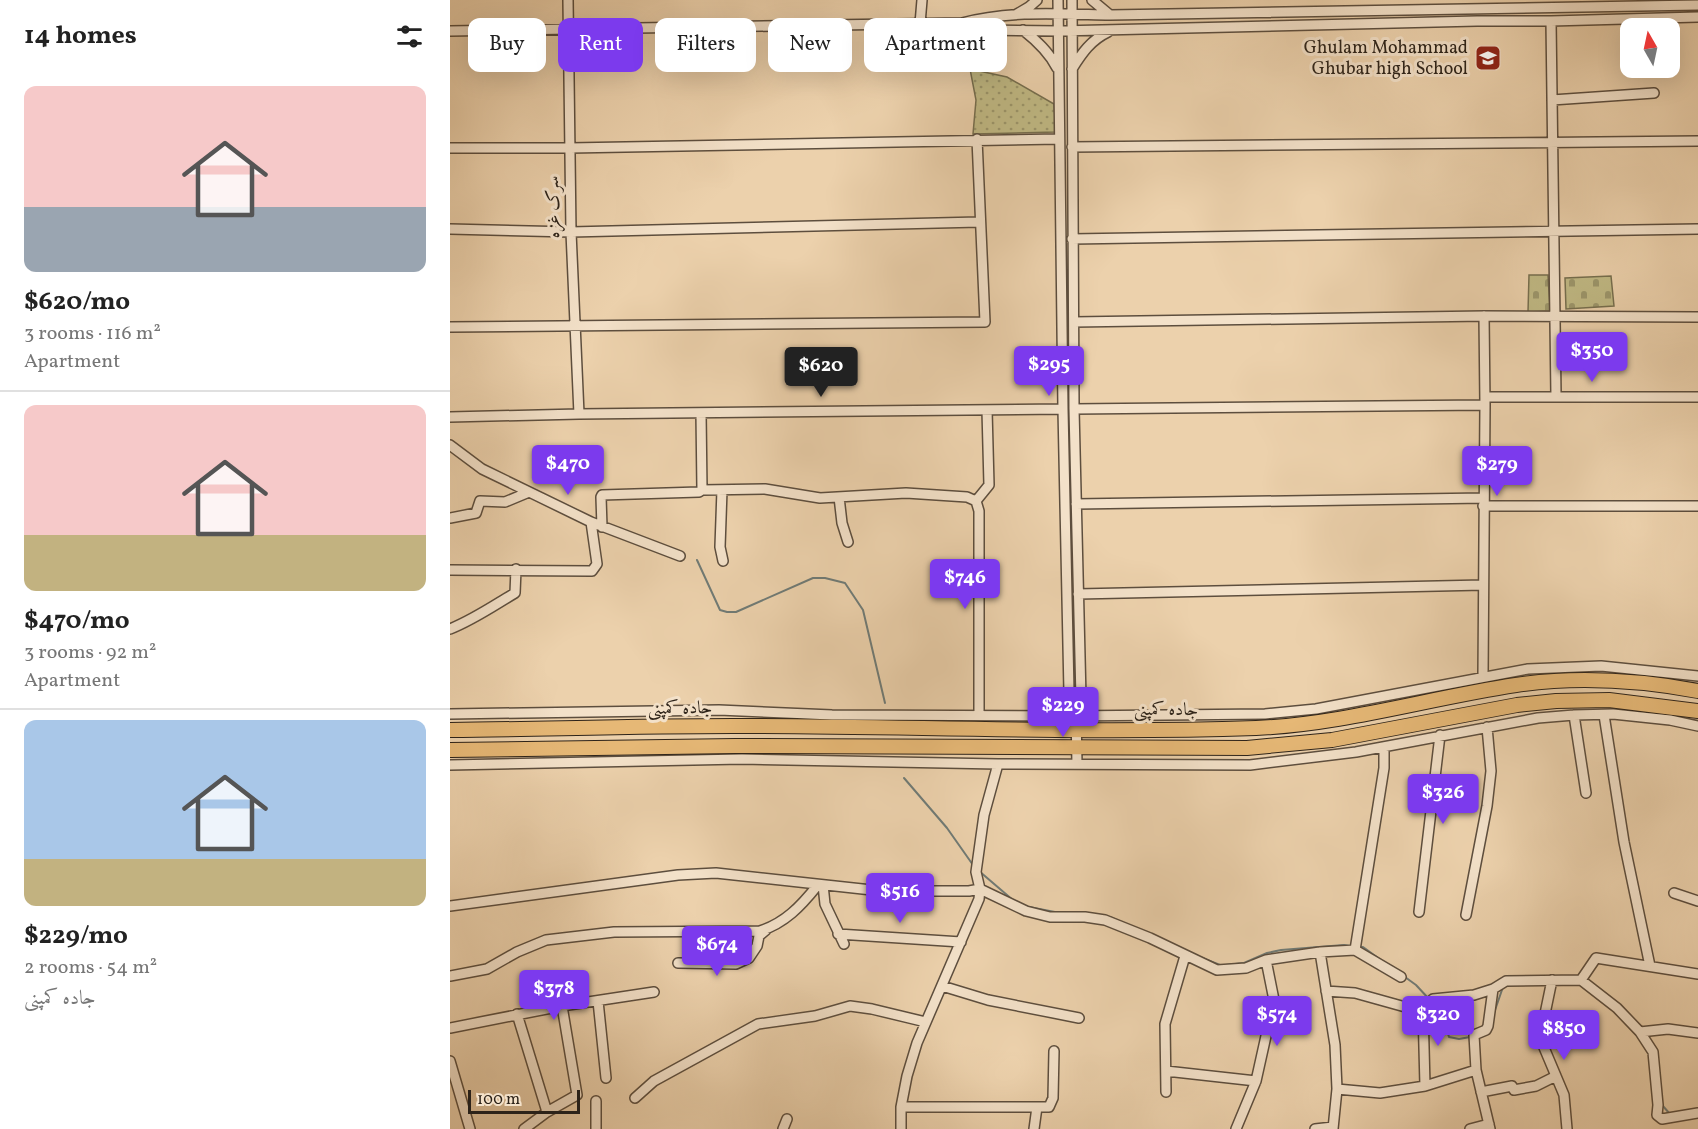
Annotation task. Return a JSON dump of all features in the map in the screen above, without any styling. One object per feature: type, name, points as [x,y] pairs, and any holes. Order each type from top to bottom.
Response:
[{"type":"highway","name":"جاده کمپنی","points":[[450,730],[1076,719],[1257,728],[1307,724],[1360,716],[1519,684],[1601,673],[1698,690]]},
{"type":"highway","name":"جاده کمپنی","points":[[450,750],[735,746],[1247,748],[1299,744],[1517,705],[1556,701],[1609,700],[1698,711]]},
{"type":"street","name":"سرک غزه","points":[[568,0],[568,18]]},
{"type":"street","points":[[920,18],[922,0]]},
{"type":"street","points":[[1014,15],[1037,0]]},
{"type":"street","points":[[1059,0],[1059,139],[1069,692],[1076,719],[1077,764]]},
{"type":"street","points":[[1071,0],[1074,409],[1081,698],[1076,719]]},
{"type":"street","points":[[1092,0],[1110,15]]},
{"type":"street","points":[[980,18],[1059,14],[1477,9],[1550,4],[1698,5]]},
{"type":"street","points":[[1639,6],[1639,18],[1698,17]]},
{"type":"street","points":[[1477,9],[1477,21]]},
{"type":"street","points":[[1007,30],[1071,31],[1620,19]]},
{"type":"street","points":[[1551,21],[1556,396]]},
{"type":"street","points":[[643,29],[864,25]]},
{"type":"street","points":[[450,31],[558,30]]},
{"type":"street","points":[[1023,30],[1040,43],[1059,73]]},
{"type":"street","points":[[1072,69],[1083,51],[1098,37],[1113,30]]},
{"type":"street","name":"سرک غزه","points":[[569,72],[571,232],[579,414]]},
{"type":"street","points":[[1552,100],[1654,93]]},
{"type":"street","points":[[450,327],[985,322],[976,139]]},
{"type":"street","points":[[450,148],[1059,139]]},
{"type":"street","points":[[1072,147],[1698,141]]},
{"type":"street","points":[[450,228],[571,232],[979,222]]},
{"type":"street","points":[[1072,239],[1698,229]]},
{"type":"street","points":[[1074,322],[1484,316],[1698,316]]},
{"type":"street","points":[[1483,676],[1484,316]]},
{"type":"street","points":[[1062,345],[1074,345]]},
{"type":"street","points":[[1074,409],[1485,401],[1556,396],[1698,397]]},
{"type":"street","points":[[450,417],[1063,409]]},
{"type":"street","points":[[976,501],[989,485],[987,410]]},
{"type":"street","points":[[701,413],[702,490]]},
{"type":"street","points":[[450,445],[482,469],[591,522],[680,556]]},
{"type":"street","points":[[1064,479],[1076,479]]},
{"type":"street","points":[[602,527],[602,495],[765,489],[800,496],[839,497],[906,493],[966,497],[976,501]]},
{"type":"street","points":[[722,490],[720,547],[723,561]]},
{"type":"street","points":[[450,518],[476,513],[480,501],[505,502],[529,492]]},
{"type":"street","points":[[839,497],[842,523],[848,542]]},
{"type":"street","points":[[976,501],[979,511],[979,715]]},
{"type":"street","points":[[1076,504],[1483,502],[1698,506]]},
{"type":"street","points":[[450,570],[592,571],[597,564],[591,522]]},
{"type":"street","points":[[450,629],[472,621],[480,613],[515,593],[516,569]]},
{"type":"street","points":[[1078,594],[1484,585]]},
{"type":"street","points":[[450,714],[719,710],[832,715],[979,715],[1076,719],[1265,714],[1316,709],[1528,669],[1698,676]]},
{"type":"street","points":[[1574,715],[1586,793]]},
{"type":"street","points":[[1605,715],[1624,842],[1650,966]]},
{"type":"street","points":[[450,765],[742,759],[998,764],[1250,765],[1384,747],[1538,718],[1605,715],[1670,720],[1698,726]]},
{"type":"street","points":[[1466,915],[1487,806],[1491,771],[1487,727]]},
{"type":"street","points":[[1419,912],[1440,735]]},
{"type":"street","points":[[1355,945],[1384,768],[1384,747]]},
{"type":"street","points":[[901,1129],[901,1107],[907,1076],[926,1022],[979,899],[977,868],[984,815],[998,764]]},
{"type":"street","points":[[450,906],[678,875],[716,873],[899,893],[980,889],[1026,911],[1050,917],[1085,917],[1105,920],[1150,938],[1217,970],[1246,968],[1266,960],[1355,945],[1401,977]]},
{"type":"street","points":[[450,976],[487,969],[517,952],[546,940],[614,932],[760,931],[773,927],[801,907],[820,886]]},
{"type":"street","points":[[820,886],[825,904],[844,944]]},
{"type":"street","points":[[1674,894],[1698,901]]},
{"type":"street","points":[[678,963],[736,964],[749,958],[757,946],[759,936],[767,929]]},
{"type":"street","points":[[838,934],[961,942]]},
{"type":"street","points":[[1315,1129],[1333,1128],[1337,1089],[1335,1045],[1320,952]]},
{"type":"street","points":[[1166,1092],[1165,1024],[1185,956]]},
{"type":"street","points":[[1581,980],[1596,958],[1698,974]]},
{"type":"street","points":[[1236,1129],[1256,1081],[1274,1000],[1266,960]]},
{"type":"street","points":[[1552,980],[1540,1038],[1564,1095],[1567,1129]]},
{"type":"street","points":[[1425,1086],[1423,1009],[1433,999],[1474,995],[1493,989],[1506,981],[1581,980],[1617,1008],[1640,1032],[1653,1052],[1657,1115],[1662,1119],[1698,1113]]},
{"type":"street","points":[[942,986],[988,1000],[1078,1018]]},
{"type":"street","points":[[1470,1129],[1490,1126],[1476,1070],[1475,1039],[1488,1026],[1493,989]]},
{"type":"street","points":[[1326,991],[1355,993],[1400,1006],[1423,1009]]},
{"type":"street","points":[[450,1028],[562,1006],[654,992]]},
{"type":"street","points":[[598,1001],[606,1078]]},
{"type":"street","points":[[524,1129],[547,1112],[577,1095],[562,1006]]},
{"type":"street","points":[[635,1098],[654,1082],[758,1024],[815,1016],[850,1006],[926,1022]]},
{"type":"street","points":[[517,1014],[547,1112]]},
{"type":"street","points":[[1640,1032],[1668,1029],[1698,1033]]},
{"type":"street","points":[[901,1107],[1049,1107],[1053,1098],[1054,1052]]},
{"type":"street","points":[[450,1061],[470,1129]]},
{"type":"street","points":[[1337,1089],[1380,1093],[1425,1086],[1476,1070]]},
{"type":"street","points":[[1166,1071],[1256,1081]]},
{"type":"street","points":[[1481,1092],[1512,1086],[1514,1090],[1529,1088],[1556,1076]]},
{"type":"street","points":[[596,1101],[596,1129]]},
{"type":"street","points":[[1034,1129],[1037,1107]]},
{"type":"street","points":[[783,1129],[786,1119]]},
{"type":"green space","points":[[971,72],[984,72],[1007,77],[1054,104],[1056,132],[973,134],[976,100]]},
{"type":"green space","points":[[1529,275],[1548,275],[1550,311],[1528,312]]},
{"type":"green space","points":[[1611,276],[1614,306],[1566,309],[1565,278]]},
{"type":"waterway","points":[[697,560],[720,610],[727,612],[736,612],[813,578],[825,578],[845,583],[863,610],[885,703]]},
{"type":"waterway","points":[[904,778],[947,828],[973,865]]},
{"type":"waterway","points":[[979,871],[1014,901]]},
{"type":"waterway","points":[[1024,906],[1060,913]]},
{"type":"waterway","points":[[1110,917],[1121,922]]},
{"type":"waterway","points":[[1226,965],[1244,963],[1267,953],[1281,950],[1352,946]]},
{"type":"waterway","points":[[1357,947],[1363,947],[1381,960]]},
{"type":"waterway","points":[[1200,957],[1220,965]]},
{"type":"waterway","points":[[1405,977],[1429,999]]},
{"type":"waterway","points":[[1494,1013],[1503,987]]},
{"type":"waterway","points":[[1433,1003],[1444,1021],[1449,1037],[1459,1039],[1470,1037]]},
{"type":"waterway","points":[[1662,1105],[1670,1114]]},
{"type":"place","name":"Ghulam Mohammad Ghubar high School","points":[[1488,58]]}]
